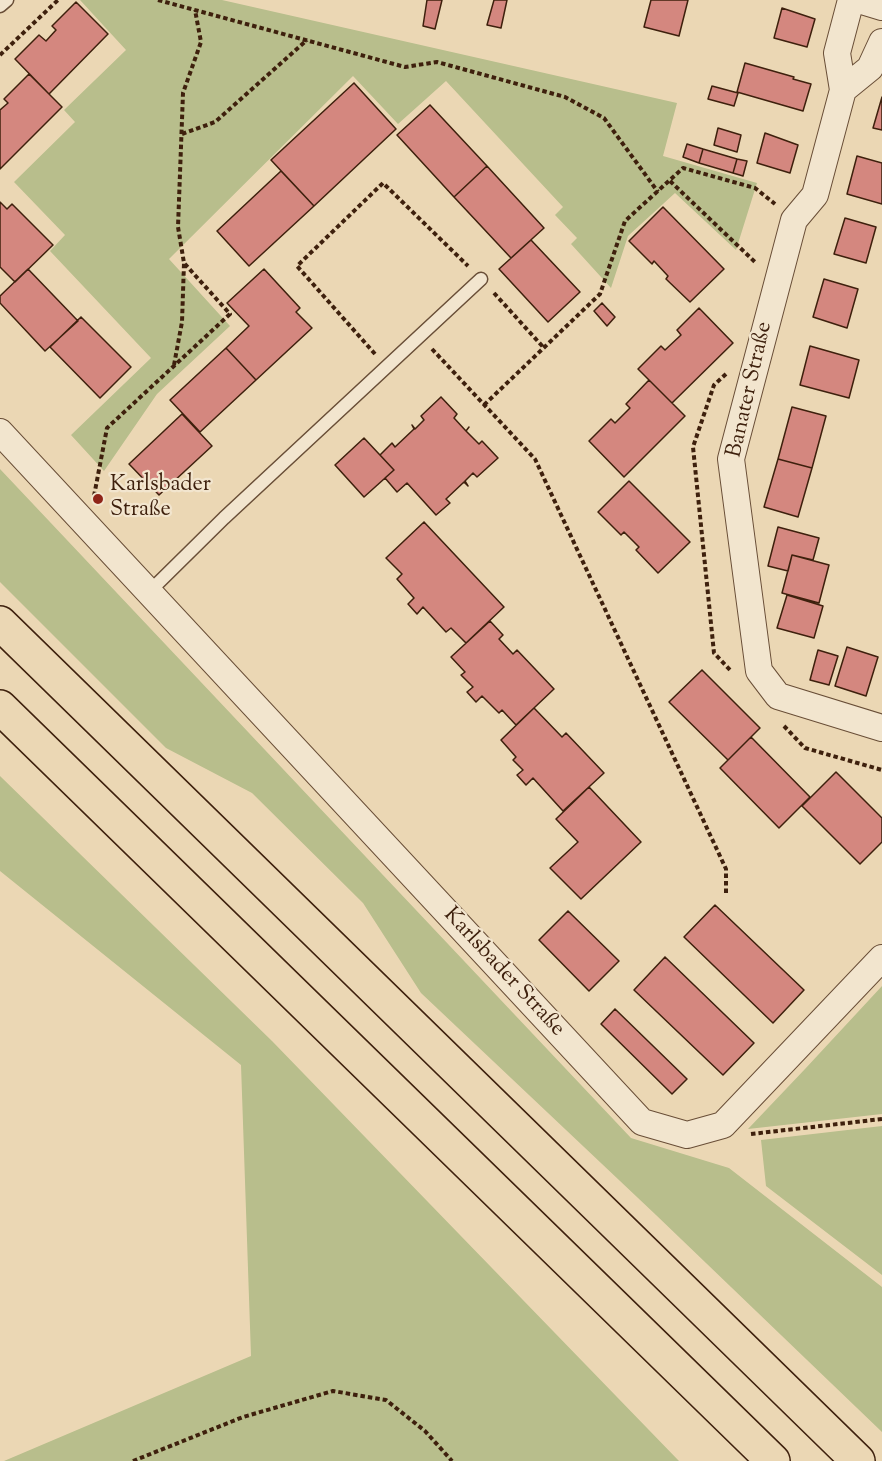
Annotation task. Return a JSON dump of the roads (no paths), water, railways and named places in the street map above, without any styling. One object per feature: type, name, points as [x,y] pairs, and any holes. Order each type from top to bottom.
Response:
[{"type":"highway","points":[[0,623],[858,1461]]},
{"type":"highway","points":[[0,707],[773,1461]]},
{"type":"street","name":"Banater Straße","points":[[850,0],[837,53],[843,90],[815,195],[794,220],[731,459],[759,671],[778,696],[882,728]]},
{"type":"street","points":[[859,0],[882,7]]},
{"type":"street","points":[[843,90],[870,68],[882,42]]},
{"type":"street","name":"Karlsbader Straße","points":[[0,432],[642,1122],[687,1135],[723,1125],[882,957]]},
{"type":"lane","points":[[0,6],[7,0]]},
{"type":"lane","points":[[149,592],[224,518],[481,279]]},
{"type":"place","name":"Karlsbader Straße","points":[[98,499]]}]
